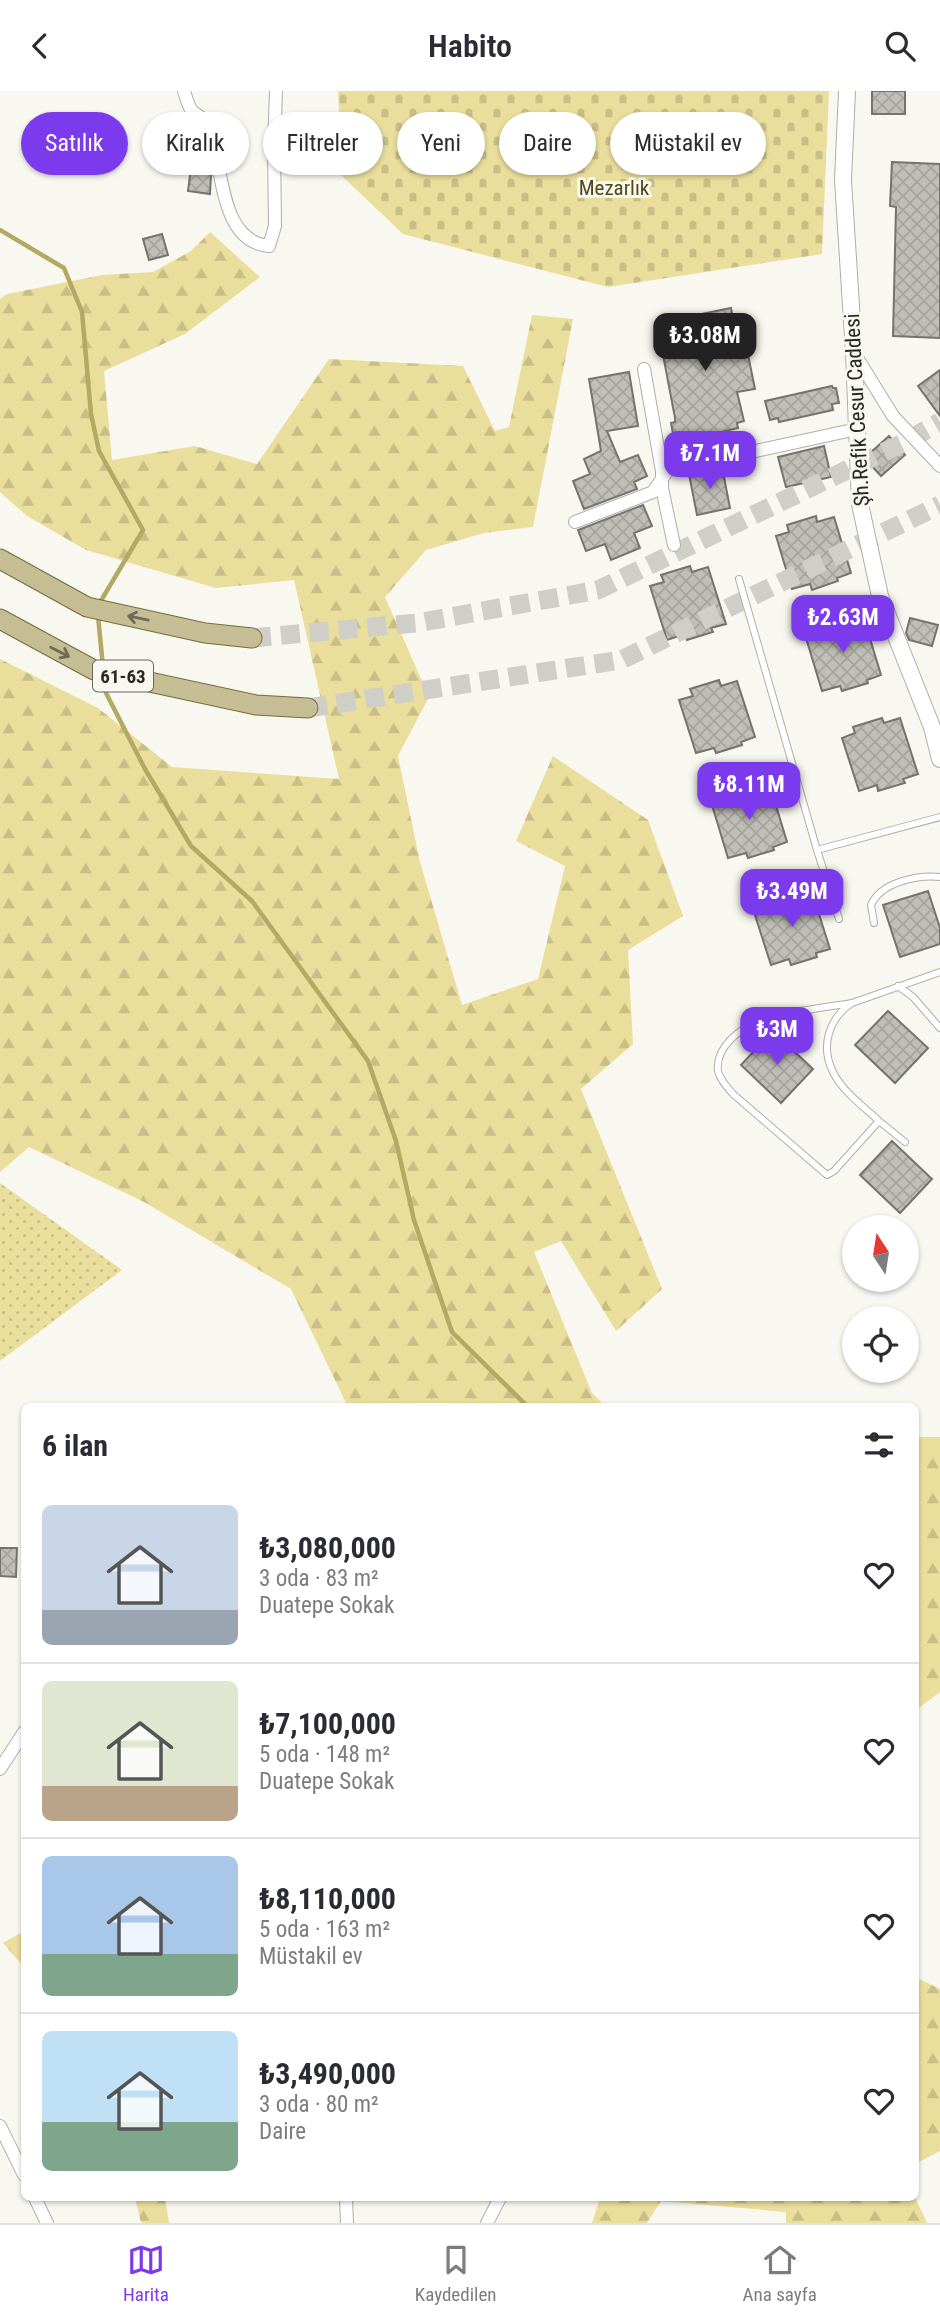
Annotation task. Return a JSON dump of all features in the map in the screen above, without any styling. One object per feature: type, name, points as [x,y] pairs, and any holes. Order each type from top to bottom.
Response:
[{"type":"main road","points":[[0,559],[87,607],[205,633],[252,638]]},
{"type":"main road","name":"61-63","points":[[0,619],[94,670],[256,705],[308,708]]},
{"type":"street","points":[[184,91],[191,110],[207,123],[230,213],[243,236],[257,245],[270,246],[275,226],[276,91]]},
{"type":"street","name":"Şh.Refik Cesur Caddesi","points":[[847,91],[843,180],[860,504],[880,596],[932,727],[940,759]]},
{"type":"street","points":[[854,353],[893,416],[940,466]]},
{"type":"street","points":[[644,369],[674,545]]},
{"type":"street","points":[[575,522],[653,492],[668,470],[857,429]]},
{"type":"street","points":[[0,1769],[21,1737]]},
{"type":"street","points":[[0,2126],[21,2169]]},
{"type":"street","points":[[36,2201],[47,2223]]},
{"type":"street","points":[[346,2201],[347,2223]]},
{"type":"street","points":[[487,2223],[498,2201]]},
{"type":"lane","points":[[739,579],[839,919]]},
{"type":"lane","points":[[817,850],[940,817]]},
{"type":"lane","points":[[874,923],[871,905],[881,890],[926,876],[940,877]]},
{"type":"lane","points":[[879,1121],[834,1171],[827,1175],[733,1094],[722,1081],[718,1070],[720,1056],[727,1043],[758,1021],[852,1003],[940,972]]},
{"type":"lane","points":[[898,986],[913,997],[940,1028]]},
{"type":"lane","points":[[852,1003],[841,1010],[831,1025],[826,1040],[833,1072],[845,1088],[905,1142]]},
{"type":"green space","name":"Mezarlık","points":[[338,91],[829,91],[822,254],[608,287],[403,234],[342,176],[383,175],[383,112],[339,112]]},
{"type":"green space","points":[[210,232],[260,277],[185,334],[104,371],[112,460],[195,446],[257,464],[329,359],[463,366],[495,431],[509,427],[532,315],[573,319],[533,527],[484,533],[426,550],[385,597],[429,697],[398,756],[420,862],[462,1005],[538,979],[565,866],[516,841],[553,756],[648,820],[683,916],[628,950],[633,1044],[581,1089],[662,1289],[616,1331],[561,1241],[534,1252],[592,1393],[602,1403],[346,1403],[291,1289],[144,1202],[29,1147],[0,1172],[0,659],[98,708],[172,767],[339,779],[294,580],[216,588],[86,550],[27,516],[0,492],[0,299],[7,294],[102,275],[153,272],[191,251]]},
{"type":"green space","points":[[0,1183],[122,1270],[0,1361]]},
{"type":"green space","points":[[919,1437],[940,1437],[940,1692],[919,1708]]},
{"type":"green space","points":[[21,1933],[21,1964],[3,1943]]},
{"type":"green space","points":[[919,1979],[940,1989],[940,2151],[919,2162]]},
{"type":"green space","points":[[136,2201],[165,2201],[169,2223],[141,2223]]},
{"type":"green space","points":[[599,2201],[661,2201],[647,2223],[592,2223]]},
{"type":"green space","points":[[661,2201],[917,2201],[927,2223],[786,2223],[786,2212]]},
{"type":"building","points":[[872,91],[905,91],[905,114],[872,114]]},
{"type":"building","points":[[892,162],[940,164],[940,338],[893,336],[896,207],[890,206]]},
{"type":"building","points":[[190,175],[211,175],[210,194],[188,191]]},
{"type":"building","points":[[162,234],[168,255],[149,260],[143,239]]},
{"type":"building","points":[[731,308],[739,347],[746,345],[755,389],[737,392],[744,421],[737,423],[738,428],[684,441],[683,437],[674,439],[671,423],[675,422],[675,418],[657,323]]},
{"type":"building","points":[[940,370],[940,416],[918,386]]},
{"type":"building","points":[[629,372],[638,426],[607,431],[620,462],[638,455],[647,476],[634,482],[637,489],[584,509],[573,481],[590,474],[584,459],[601,451],[589,379]]},
{"type":"building","points":[[832,386],[836,388],[839,403],[832,404],[833,410],[779,422],[778,418],[770,420],[765,401]]},
{"type":"building","points":[[889,436],[905,455],[881,476],[869,463],[869,454]]},
{"type":"building","points":[[824,446],[831,477],[786,487],[778,457]]},
{"type":"building","points":[[722,467],[730,508],[697,515],[689,474]]},
{"type":"building","points":[[643,505],[652,526],[634,533],[640,548],[611,560],[605,544],[586,551],[578,530]]},
{"type":"building","points":[[816,516],[817,522],[834,517],[851,573],[837,578],[838,581],[812,590],[810,584],[792,589],[776,536],[789,532],[787,525]]},
{"type":"building","points":[[690,566],[692,572],[708,567],[726,624],[711,628],[713,632],[687,640],[685,634],[667,640],[650,586],[664,582],[661,575]]},
{"type":"building","points":[[845,618],[847,624],[864,619],[881,675],[867,680],[868,683],[842,691],[840,686],[822,691],[806,638],[819,634],[817,627]]},
{"type":"building","points":[[910,618],[938,625],[932,646],[909,640],[906,633]]},
{"type":"building","points":[[719,680],[721,686],[737,681],[755,737],[741,742],[742,745],[716,753],[714,748],[696,753],[679,700],[693,696],[690,689]]},
{"type":"building","points":[[882,718],[884,723],[900,718],[918,774],[903,779],[905,783],[878,791],[877,785],[859,791],[842,738],[855,733],[853,727]]},
{"type":"building","points":[[751,785],[753,791],[770,786],[787,842],[773,847],[774,850],[748,858],[746,853],[728,858],[712,805],[725,801],[723,794]]},
{"type":"building","points":[[928,891],[940,928],[940,944],[900,957],[883,905]]},
{"type":"building","points":[[794,892],[796,898],[812,892],[830,949],[816,953],[817,957],[791,965],[789,959],[771,965],[754,912],[768,908],[766,901]]},
{"type":"building","points":[[888,1011],[928,1048],[895,1083],[855,1045]]},
{"type":"building","points":[[773,1031],[813,1069],[781,1103],[741,1065]]},
{"type":"building","points":[[892,1141],[932,1179],[900,1213],[860,1175]]},
{"type":"building","points":[[0,1548],[17,1548],[16,1577],[0,1576]]},
{"type":"waterway","points":[[0,230],[64,268],[82,312],[91,414],[99,451],[143,530],[99,604]]},
{"type":"waterway","points":[[98,616],[103,667]]},
{"type":"waterway","points":[[105,679],[106,693],[145,769],[191,846],[252,901],[368,1061],[396,1141],[414,1220],[452,1332],[524,1403]]},
{"type":"tunnel","points":[[252,638],[417,623],[598,590],[905,442],[940,422]]},
{"type":"tunnel","points":[[308,708],[621,660],[940,505]]}]
